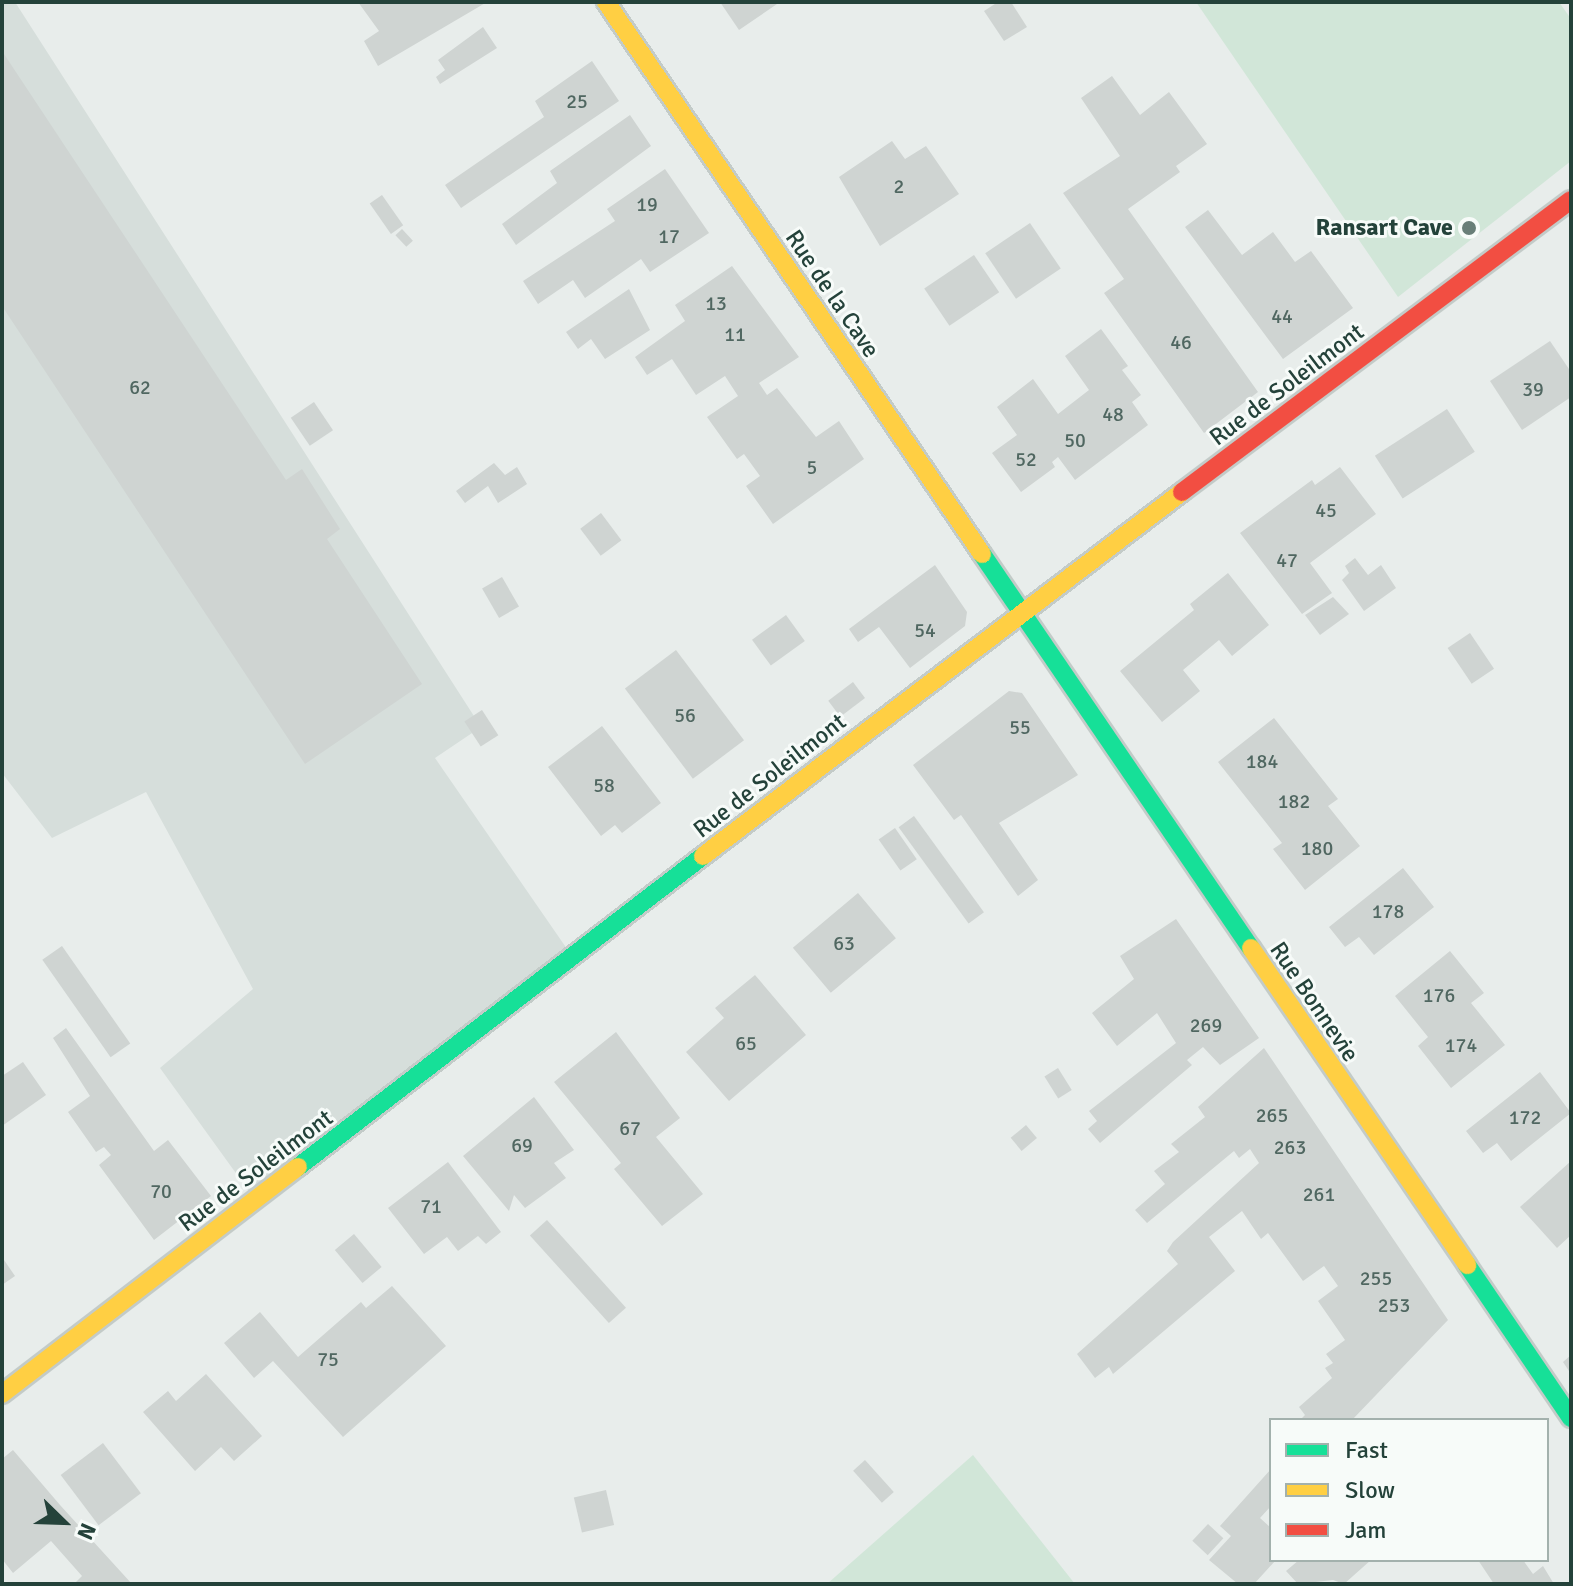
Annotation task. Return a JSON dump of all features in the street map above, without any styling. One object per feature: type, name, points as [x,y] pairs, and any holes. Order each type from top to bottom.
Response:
[{"type":"street","name":"Rue de la Cave","points":[[606,2],[1018,614]]},
{"type":"street","name":"Rue de Soleilmont","points":[[2,1394],[1018,614],[1571,200]]},
{"type":"street","name":"Rue Bonnevie","points":[[1018,614],[1571,1418]]},
{"type":"shaded area","points":[[2,2],[15,2],[481,727],[435,758],[574,959],[256,1201],[160,1068],[253,989],[146,792],[52,838],[2,773]]},
{"type":"green space","points":[[1196,2],[1559,2],[1571,19],[1571,161],[1398,297]]},
{"type":"green space","points":[[973,1455],[1075,1584],[827,1584]]},
{"type":"building","points":[[358,2],[487,2],[378,66],[364,41],[379,31]]},
{"type":"building","points":[[720,2],[780,2],[739,30]]},
{"type":"building","points":[[998,2],[1011,2],[1027,27],[1004,41],[984,11]]},
{"type":"building","points":[[483,27],[497,48],[440,84],[436,77],[445,70],[438,60]]},
{"type":"building","points":[[2,51],[286,480],[302,469],[340,529],[327,539],[422,684],[305,764],[2,306]]},
{"type":"building","points":[[592,61],[619,101],[461,208],[445,185],[544,117],[535,101]]},
{"type":"building","points":[[1112,76],[1140,115],[1169,92],[1207,144],[1176,166],[1180,172],[1128,209],[1258,392],[1204,433],[1104,293],[1124,279],[1063,193],[1120,156],[1081,98]]},
{"type":"building","points":[[630,115],[651,146],[516,245],[502,224],[557,183],[550,171]]},
{"type":"building","points":[[892,141],[905,159],[926,146],[959,194],[880,246],[839,177]]},
{"type":"building","points":[[665,169],[709,233],[650,272],[641,259],[585,298],[573,280],[538,304],[523,281],[615,221],[607,209]]},
{"type":"building","points":[[382,195],[403,225],[391,234],[370,204]]},
{"type":"building","points":[[1208,210],[1242,255],[1273,232],[1295,262],[1311,251],[1353,308],[1283,359],[1185,227]]},
{"type":"building","points":[[1030,223],[1061,269],[1016,299],[985,253]]},
{"type":"building","points":[[402,229],[413,241],[406,247],[395,235]]},
{"type":"building","points":[[974,255],[999,292],[949,326],[924,289]]},
{"type":"building","points":[[732,266],[799,357],[759,383],[767,395],[777,388],[816,437],[839,421],[864,459],[773,524],[746,486],[760,476],[744,454],[737,459],[707,417],[738,396],[725,376],[696,395],[672,359],[647,375],[635,357],[685,321],[675,305]]},
{"type":"building","points":[[629,289],[650,330],[605,359],[591,339],[578,349],[566,332]]},
{"type":"building","points":[[1101,329],[1128,366],[1122,370],[1141,395],[1132,402],[1148,425],[1075,480],[1058,457],[1052,462],[1055,467],[1021,492],[992,453],[1017,435],[997,407],[1033,379],[1058,414],[1089,390],[1065,356]]},
{"type":"building","points":[[1550,341],[1571,372],[1571,397],[1522,430],[1490,381]]},
{"type":"building","points":[[314,402],[333,430],[310,446],[291,418]]},
{"type":"building","points":[[1447,409],[1475,452],[1403,499],[1375,456]]},
{"type":"building","points":[[494,463],[505,475],[517,467],[527,484],[498,503],[488,486],[465,503],[456,491]]},
{"type":"building","points":[[1340,467],[1376,514],[1310,563],[1332,593],[1302,614],[1240,533],[1312,480],[1315,485]]},
{"type":"building","points":[[601,513],[621,540],[601,556],[580,529]]},
{"type":"building","points":[[1355,558],[1368,575],[1381,565],[1396,588],[1364,611],[1342,580],[1349,573],[1345,566]]},
{"type":"building","points":[[935,565],[967,612],[965,626],[910,668],[879,627],[858,642],[849,629]]},
{"type":"building","points":[[1228,573],[1269,625],[1232,656],[1219,640],[1183,670],[1200,691],[1162,722],[1120,671],[1194,610],[1190,604]]},
{"type":"building","points":[[502,577],[519,606],[499,618],[482,588]]},
{"type":"building","points":[[1333,597],[1349,614],[1320,635],[1305,615]]},
{"type":"building","points":[[786,615],[805,641],[771,666],[752,640]]},
{"type":"building","points":[[1470,633],[1494,669],[1472,684],[1448,648]]},
{"type":"building","points":[[676,650],[744,740],[693,779],[625,689]]},
{"type":"building","points":[[853,682],[865,698],[840,717],[828,701]]},
{"type":"building","points":[[1009,691],[1022,693],[1078,775],[999,823],[1038,880],[1018,896],[961,815],[954,820],[913,765]]},
{"type":"building","points":[[482,710],[498,735],[481,747],[464,721]]},
{"type":"building","points":[[1274,718],[1338,799],[1328,806],[1360,846],[1305,890],[1273,849],[1282,843],[1218,762]]},
{"type":"building","points":[[602,726],[661,803],[622,833],[615,825],[601,836],[548,767]]},
{"type":"building","points":[[914,816],[984,912],[969,923],[899,827]]},
{"type":"building","points":[[895,828],[917,859],[900,871],[879,839]]},
{"type":"building","points":[[1403,868],[1434,907],[1374,955],[1359,937],[1345,947],[1329,927]]},
{"type":"building","points":[[858,893],[896,938],[831,993],[793,948]]},
{"type":"building","points":[[1176,919],[1259,1038],[1220,1065],[1203,1047],[1187,1060],[1192,1065],[1100,1143],[1088,1129],[1097,1121],[1089,1111],[1176,1043],[1157,1013],[1117,1046],[1092,1013],[1134,979],[1120,956]]},
{"type":"building","points":[[62,946],[130,1043],[111,1057],[42,960]]},
{"type":"building","points":[[1450,951],[1484,993],[1471,1003],[1505,1045],[1451,1088],[1418,1046],[1428,1037],[1395,996]]},
{"type":"building","points":[[755,975],[806,1035],[729,1101],[686,1052],[724,1018],[715,1008]]},
{"type":"building","points":[[66,1028],[154,1151],[168,1140],[211,1196],[154,1240],[99,1165],[111,1155],[104,1147],[96,1152],[68,1112],[90,1096],[53,1038]]},
{"type":"building","points":[[616,1032],[680,1118],[656,1137],[703,1194],[662,1226],[614,1169],[621,1163],[554,1082]]},
{"type":"building","points":[[1264,1048],[1448,1320],[1354,1418],[1302,1418],[1305,1415],[1299,1407],[1332,1378],[1325,1368],[1333,1363],[1326,1354],[1345,1340],[1318,1301],[1338,1286],[1324,1266],[1303,1281],[1268,1233],[1261,1239],[1242,1211],[1209,1237],[1235,1271],[1113,1374],[1109,1367],[1095,1378],[1077,1354],[1178,1264],[1167,1251],[1173,1242],[1259,1163],[1250,1149],[1239,1158],[1234,1151],[1147,1223],[1135,1210],[1165,1184],[1154,1171],[1179,1152],[1171,1144],[1205,1117],[1198,1107]]},
{"type":"building","points":[[23,1062],[46,1095],[2,1126],[2,1076]]},
{"type":"building","points":[[1058,1068],[1072,1090],[1058,1099],[1044,1076]]},
{"type":"building","points":[[1540,1072],[1571,1113],[1511,1161],[1497,1143],[1483,1153],[1466,1131]]},
{"type":"building","points":[[534,1097],[574,1150],[554,1163],[566,1178],[525,1208],[514,1195],[509,1211],[463,1156]]},
{"type":"building","points":[[1026,1125],[1037,1138],[1022,1151],[1011,1138]]},
{"type":"building","points":[[1571,1161],[1571,1235],[1557,1248],[1520,1207]]},
{"type":"building","points":[[448,1162],[501,1232],[486,1244],[478,1236],[458,1251],[447,1237],[424,1254],[388,1208]]},
{"type":"building","points":[[547,1220],[626,1308],[609,1323],[530,1235]]},
{"type":"building","points":[[354,1234],[382,1267],[362,1283],[335,1250]]},
{"type":"building","points":[[2,1257],[15,1276],[2,1285]]},
{"type":"building","points":[[392,1286],[446,1346],[343,1437],[273,1361],[254,1378],[224,1343],[260,1312],[298,1357],[361,1302],[366,1308]]},
{"type":"building","points":[[1571,1355],[1571,1374],[1563,1362]]},
{"type":"building","points":[[206,1374],[262,1436],[234,1461],[221,1447],[195,1471],[143,1412],[168,1391],[176,1401]]},
{"type":"building","points":[[103,1443],[141,1493],[99,1525],[61,1475]]},
{"type":"building","points":[[13,1450],[132,1584],[74,1584],[82,1576],[51,1541],[13,1573],[2,1559],[2,1459]]},
{"type":"building","points":[[865,1460],[894,1492],[882,1503],[853,1471]]},
{"type":"building","points":[[1269,1471],[1269,1508],[1260,1518],[1269,1526],[1269,1562],[1274,1562],[1254,1584],[1238,1584],[1209,1560],[1231,1536],[1220,1526]]},
{"type":"building","points":[[606,1490],[614,1525],[582,1533],[574,1497]]},
{"type":"building","points":[[1208,1524],[1223,1538],[1208,1555],[1192,1541]]},
{"type":"building","points":[[1297,1562],[1369,1562],[1344,1584],[1333,1580],[1298,1584],[1286,1571]]},
{"type":"building","points":[[1479,1562],[1524,1562],[1533,1574],[1543,1566],[1554,1584],[1494,1584]]},
{"type":"traffic: fast","points":[[982,554],[1251,948]]},
{"type":"traffic: fast","points":[[298,1167],[703,856]]},
{"type":"traffic: fast","points":[[1467,1265],[1571,1418]]},
{"type":"traffic: slow","points":[[606,2],[982,554]]},
{"type":"traffic: slow","points":[[703,856],[1182,492]]},
{"type":"traffic: slow","points":[[1251,948],[1467,1265]]},
{"type":"traffic: slow","points":[[2,1394],[298,1167]]},
{"type":"traffic: jam","points":[[1182,492],[1571,200]]},
{"type":"place","name":"Ransart Cave","points":[[1469,228]]}]
